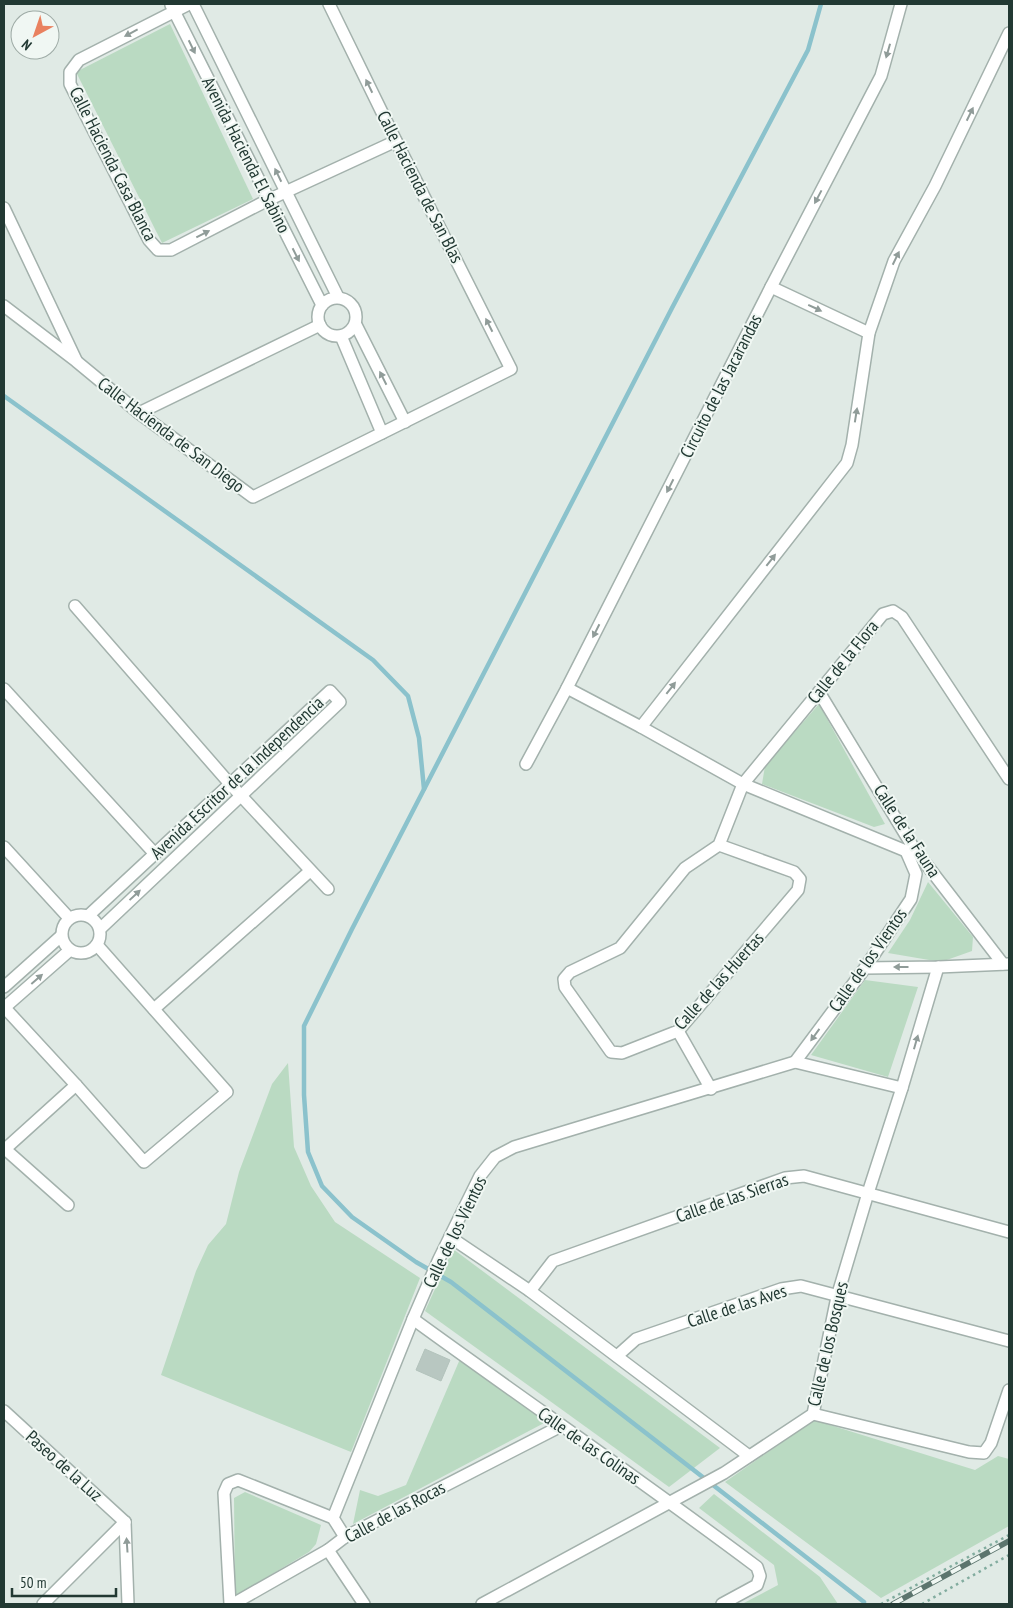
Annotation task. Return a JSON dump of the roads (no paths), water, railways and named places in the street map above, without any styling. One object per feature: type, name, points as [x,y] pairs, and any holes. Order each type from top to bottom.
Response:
[{"type":"street","name":"Calle Hacienda Casa Blanca","points":[[189,4],[172,7],[79,60],[70,72],[70,84],[149,240],[158,250],[171,250],[268,200],[396,141]]},
{"type":"street","name":"Avenida Hacienda El Sabino","points":[[194,4],[338,297]]},
{"type":"street","name":"Calle Hacienda de San Blas","points":[[329,4],[511,369]]},
{"type":"street","name":"Circuito de las Jacarandas","points":[[526,764],[568,688],[771,287],[881,76],[901,4]]},
{"type":"street","name":"Avenida Hacienda El Sabino","points":[[172,7],[322,305]]},
{"type":"street","points":[[641,726],[848,463],[869,333],[894,261],[935,186],[1009,33]]},
{"type":"street","points":[[4,208],[76,361]]},
{"type":"street","points":[[771,287],[869,333]]},
{"type":"street","points":[[356,325],[350,332],[340,336],[328,334],[320,325],[318,311],[326,300],[338,297],[348,300],[357,314],[356,325],[405,422]]},
{"type":"street","name":"Calle Hacienda de San Diego","points":[[4,306],[76,361],[139,413],[253,497],[511,369]]},
{"type":"street","points":[[139,413],[320,325]]},
{"type":"street","points":[[340,336],[382,433]]},
{"type":"street","points":[[75,606],[230,784],[328,890]]},
{"type":"street","name":"Calle de la Flora","points":[[743,784],[883,614],[893,611],[902,618],[1009,779]]},
{"type":"street","points":[[568,688],[641,726],[743,784],[910,849]]},
{"type":"street","points":[[4,689],[155,854]]},
{"type":"street","name":"Avenida Escritor de la Independencia","points":[[88,916],[330,691],[340,702],[100,929]]},
{"type":"street","name":"Calle de la Fauna","points":[[819,692],[910,849],[1006,964]]},
{"type":"street","points":[[719,845],[743,784]]},
{"type":"street","name":"Calle de las Huertas","points":[[719,845],[794,872],[800,879],[798,890],[678,1031],[622,1052],[612,1052],[565,987],[564,979],[570,972],[620,948],[685,868],[719,845]]},
{"type":"street","points":[[4,847],[70,918]]},
{"type":"street","name":"Calle de los Vientos","points":[[333,1518],[413,1320],[440,1259],[480,1176],[495,1157],[514,1147],[711,1089],[795,1062],[865,968],[911,899],[916,874],[910,849]]},
{"type":"street","points":[[154,1009],[310,871]]},
{"type":"street","points":[[76,915],[88,916],[95,921],[100,929],[97,945],[82,954],[70,950],[63,942],[61,936],[62,929],[70,918],[76,915]]},
{"type":"street","points":[[4,987],[61,936]]},
{"type":"street","points":[[70,950],[4,1007],[144,1162],[227,1092],[97,945]]},
{"type":"street","points":[[865,968],[1006,964]]},
{"type":"street","name":"Calle de los Bosques","points":[[482,1604],[724,1473],[813,1414],[837,1297],[938,967]]},
{"type":"street","points":[[678,1031],[711,1089]]},
{"type":"street","points":[[795,1062],[902,1088]]},
{"type":"street","points":[[68,1205],[5,1150],[76,1085]]},
{"type":"street","name":"Calle de las Sierras","points":[[530,1291],[553,1261],[785,1178],[804,1176],[1009,1232]]},
{"type":"street","points":[[450,1237],[530,1291],[749,1456]]},
{"type":"street","name":"Calle de las Aves","points":[[617,1356],[636,1339],[781,1289],[801,1286],[1009,1341]]},
{"type":"street","name":"Calle de las Colinas","points":[[413,1320],[671,1502],[757,1567],[760,1576],[757,1585],[722,1604]]},
{"type":"street","points":[[813,1414],[969,1452],[984,1453],[991,1443],[1009,1390]]},
{"type":"street","name":"Paseo de la Luz","points":[[4,1411],[125,1522]]},
{"type":"street","name":"Calle de las Rocas","points":[[231,1604],[328,1550],[345,1537],[561,1426]]},
{"type":"street","points":[[231,1604],[224,1493],[228,1484],[238,1480],[333,1518],[345,1537]]},
{"type":"street","points":[[47,1602],[125,1522]]},
{"type":"street","points":[[125,1522],[128,1604]]},
{"type":"street","points":[[328,1550],[364,1604]]},
{"type":"waterway","points":[[821,4],[808,50],[672,308],[352,929],[304,1026],[304,1095],[308,1152],[322,1186],[352,1217],[416,1262],[451,1282],[864,1602]]},
{"type":"waterway","points":[[4,396],[373,660],[408,696],[419,738],[424,789]]},
{"type":"railway","points":[[893,1604],[1009,1541]]}]
